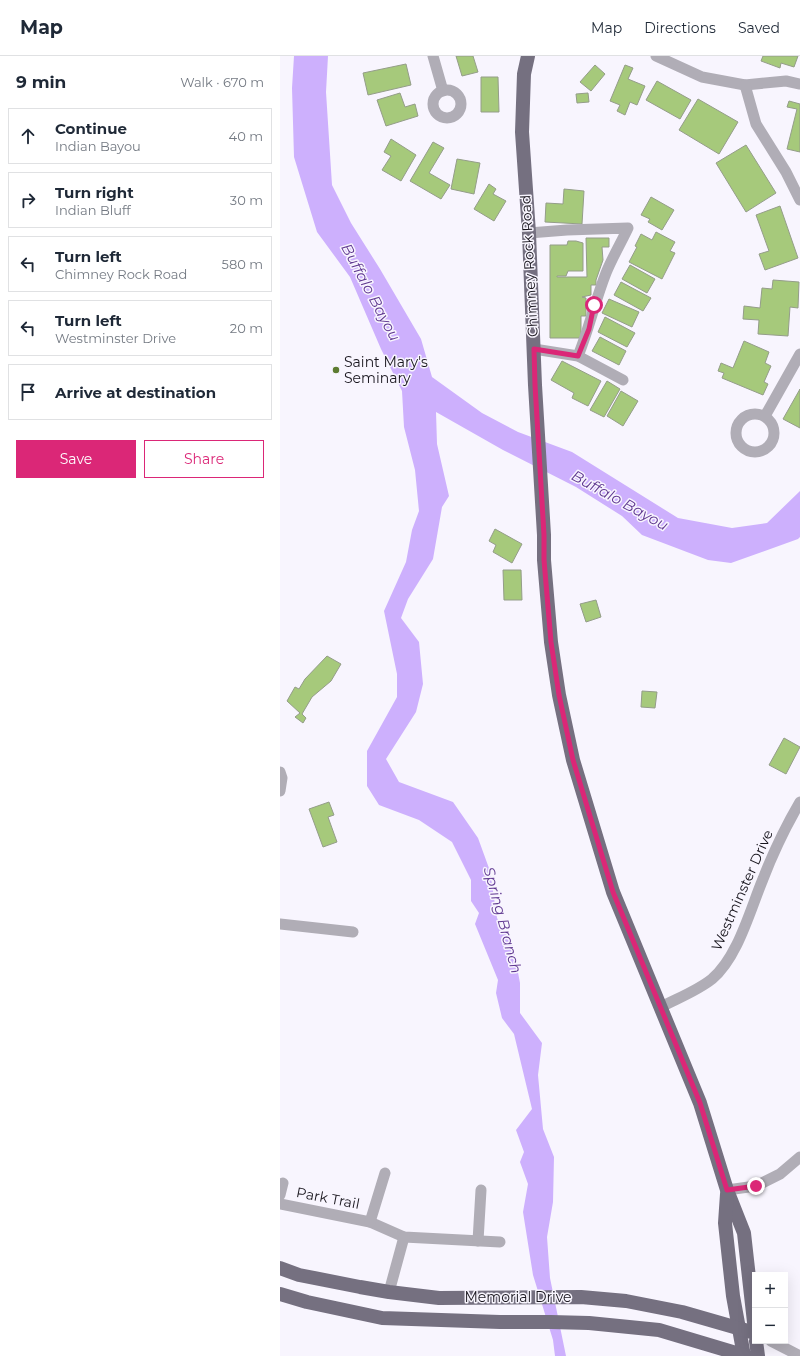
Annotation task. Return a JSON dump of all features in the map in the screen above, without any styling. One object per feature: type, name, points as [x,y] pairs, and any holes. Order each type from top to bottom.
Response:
[{"type":"main road","name":"Chimney Rock Road","points":[[528,56],[524,74],[522,132],[544,535],[544,560],[551,642],[559,695],[573,760],[613,892],[700,1103],[727,1190],[744,1233],[752,1308]]},
{"type":"main road","name":"Chimney Rock Road","points":[[727,1190],[725,1223],[733,1296],[745,1356]]},
{"type":"main road","name":"Memorial Drive","points":[[280,1268],[299,1275],[389,1292],[439,1298],[581,1297],[626,1301],[682,1312],[752,1331]]},
{"type":"main road","name":"Memorial Drive","points":[[280,1294],[307,1302],[382,1318],[589,1323],[659,1330],[745,1356]]},
{"type":"main road","points":[[756,1344],[758,1356]]},
{"type":"street","points":[[432,56],[443,91]]},
{"type":"street","points":[[656,56],[702,77],[744,85],[786,81],[800,84]]},
{"type":"street","points":[[744,85],[756,124],[786,172],[800,200]]},
{"type":"street","points":[[528,233],[628,228],[607,272],[594,305],[589,329],[578,356]]},
{"type":"street","points":[[534,349],[578,356],[623,380]]},
{"type":"street","points":[[765,416],[800,354]]},
{"type":"street","points":[[280,772],[282,778],[280,791]]},
{"type":"street","name":"Westminster Drive","points":[[661,1007],[713,978],[727,961],[738,940],[772,857],[791,817],[800,802]]},
{"type":"street","points":[[280,924],[353,932]]},
{"type":"street","points":[[727,1190],[756,1186],[780,1174],[800,1157]]},
{"type":"street","name":"Park Trail","points":[[370,1222],[385,1173]]},
{"type":"street","name":"Park Trail","points":[[280,1195],[283,1183]]},
{"type":"street","points":[[478,1241],[481,1190]]},
{"type":"street","name":"Park Trail","points":[[280,1204],[370,1222],[404,1237],[500,1242]]},
{"type":"street","points":[[389,1292],[404,1237]]},
{"type":"street","points":[[777,1344],[800,1356]]},
{"type":"water","name":"Buffalo Bayou","points":[[294,56],[328,56],[326,92],[332,185],[351,223],[421,339],[432,377],[482,413],[518,432],[572,452],[678,518],[732,528],[767,523],[800,491],[800,537],[798,539],[731,563],[708,560],[642,535],[622,516],[576,487],[503,450],[436,412],[437,444],[449,496],[442,507],[433,559],[408,599],[401,618],[419,642],[423,684],[416,712],[386,759],[399,782],[453,802],[478,838],[490,871],[497,918],[513,946],[520,983],[520,1013],[542,1043],[538,1075],[543,1129],[554,1157],[553,1202],[547,1237],[550,1278],[566,1356],[555,1356],[553,1340],[533,1275],[523,1212],[528,1184],[520,1162],[524,1152],[516,1130],[532,1109],[514,1034],[502,1018],[496,993],[498,980],[475,924],[479,913],[471,901],[471,880],[452,842],[419,820],[379,805],[367,786],[367,751],[397,697],[397,674],[384,611],[406,562],[412,530],[419,511],[415,470],[404,427],[402,391],[381,349],[350,277],[317,232],[294,157],[292,88]]},
{"type":"building","points":[[456,56],[473,56],[478,72],[462,76]]},
{"type":"building","points":[[763,56],[798,56],[794,67],[781,63],[780,68],[761,61]]},
{"type":"building","points":[[406,64],[411,85],[368,95],[363,73]]},
{"type":"building","points":[[595,65],[605,74],[591,91],[580,82]]},
{"type":"building","points":[[625,65],[633,68],[628,79],[645,86],[637,105],[630,102],[625,115],[617,111],[620,105],[610,101]]},
{"type":"building","points":[[481,77],[498,77],[499,112],[481,112]]},
{"type":"building","points":[[657,81],[691,100],[680,119],[646,100]]},
{"type":"building","points":[[400,93],[405,107],[415,104],[418,116],[386,126],[377,100]]},
{"type":"building","points":[[588,93],[589,102],[577,103],[576,94]]},
{"type":"building","points":[[698,99],[738,122],[719,154],[679,130]]},
{"type":"building","points":[[789,101],[800,104],[800,152],[787,149],[797,109],[787,107]]},
{"type":"building","points":[[391,139],[416,155],[401,181],[382,170],[391,156],[384,152]]},
{"type":"building","points":[[433,142],[444,148],[429,173],[450,185],[441,199],[410,181]]},
{"type":"building","points":[[746,145],[776,193],[746,212],[716,163]]},
{"type":"building","points":[[457,159],[480,163],[474,194],[451,189]]},
{"type":"building","points":[[489,184],[496,189],[493,194],[506,201],[494,221],[474,209]]},
{"type":"building","points":[[564,189],[584,191],[582,224],[545,222],[546,203],[563,204]]},
{"type":"building","points":[[651,197],[674,210],[662,230],[648,222],[650,219],[641,215]]},
{"type":"building","points":[[780,206],[798,258],[765,270],[759,254],[769,251],[756,215]]},
{"type":"building","points":[[656,232],[675,242],[670,251],[675,253],[662,279],[629,262],[637,247],[635,246],[641,234],[652,240]]},
{"type":"building","points":[[586,238],[609,238],[609,247],[602,247],[603,260],[596,280],[596,285],[591,285],[591,295],[582,297],[586,298],[586,316],[581,316],[580,338],[550,338],[550,245],[567,245],[568,241],[583,243],[583,271],[568,271],[566,276],[557,277],[587,277]]},
{"type":"building","points":[[630,265],[655,279],[647,293],[622,279]]},
{"type":"building","points":[[773,280],[799,282],[798,308],[790,307],[788,336],[758,334],[759,320],[743,319],[744,306],[760,308],[762,288],[772,289]]},
{"type":"building","points":[[621,282],[651,298],[643,311],[614,295]]},
{"type":"building","points":[[609,299],[639,312],[632,327],[602,313]]},
{"type":"building","points":[[605,317],[635,333],[627,347],[598,332]]},
{"type":"building","points":[[600,337],[626,351],[619,365],[592,351]]},
{"type":"building","points":[[744,341],[769,352],[765,363],[771,366],[764,382],[768,384],[763,395],[722,378],[724,373],[718,371],[721,363],[733,368]]},
{"type":"building","points":[[562,361],[601,381],[588,406],[572,398],[574,393],[551,380]]},
{"type":"building","points":[[607,381],[620,389],[604,417],[590,410]]},
{"type":"building","points":[[800,389],[800,428],[783,419]]},
{"type":"building","points":[[621,391],[638,401],[623,426],[607,416]]},
{"type":"building","points":[[495,529],[522,544],[512,563],[493,552],[496,545],[489,541]]},
{"type":"building","points":[[503,570],[521,570],[522,600],[504,600]]},
{"type":"building","points":[[596,600],[601,617],[586,622],[580,604]]},
{"type":"building","points":[[327,656],[341,664],[331,681],[312,697],[302,714],[306,718],[303,723],[295,717],[300,713],[287,701],[295,687],[299,689],[305,679]]},
{"type":"building","points":[[642,691],[657,692],[655,708],[641,707]]},
{"type":"building","points":[[784,738],[800,747],[786,774],[769,765]]},
{"type":"building","points":[[329,802],[334,815],[328,817],[337,842],[323,847],[309,809]]},
{"type":"place","name":"Saint Mary's Seminary","points":[[336,370]]},
{"type":"route","points":[[594,305],[589,329],[578,356],[534,349],[544,560],[551,642],[559,695],[573,760],[613,892],[700,1103],[727,1190],[756,1186]]},
{"type":"water label","name":"Spring Branch","points":[[503,920]]}]
